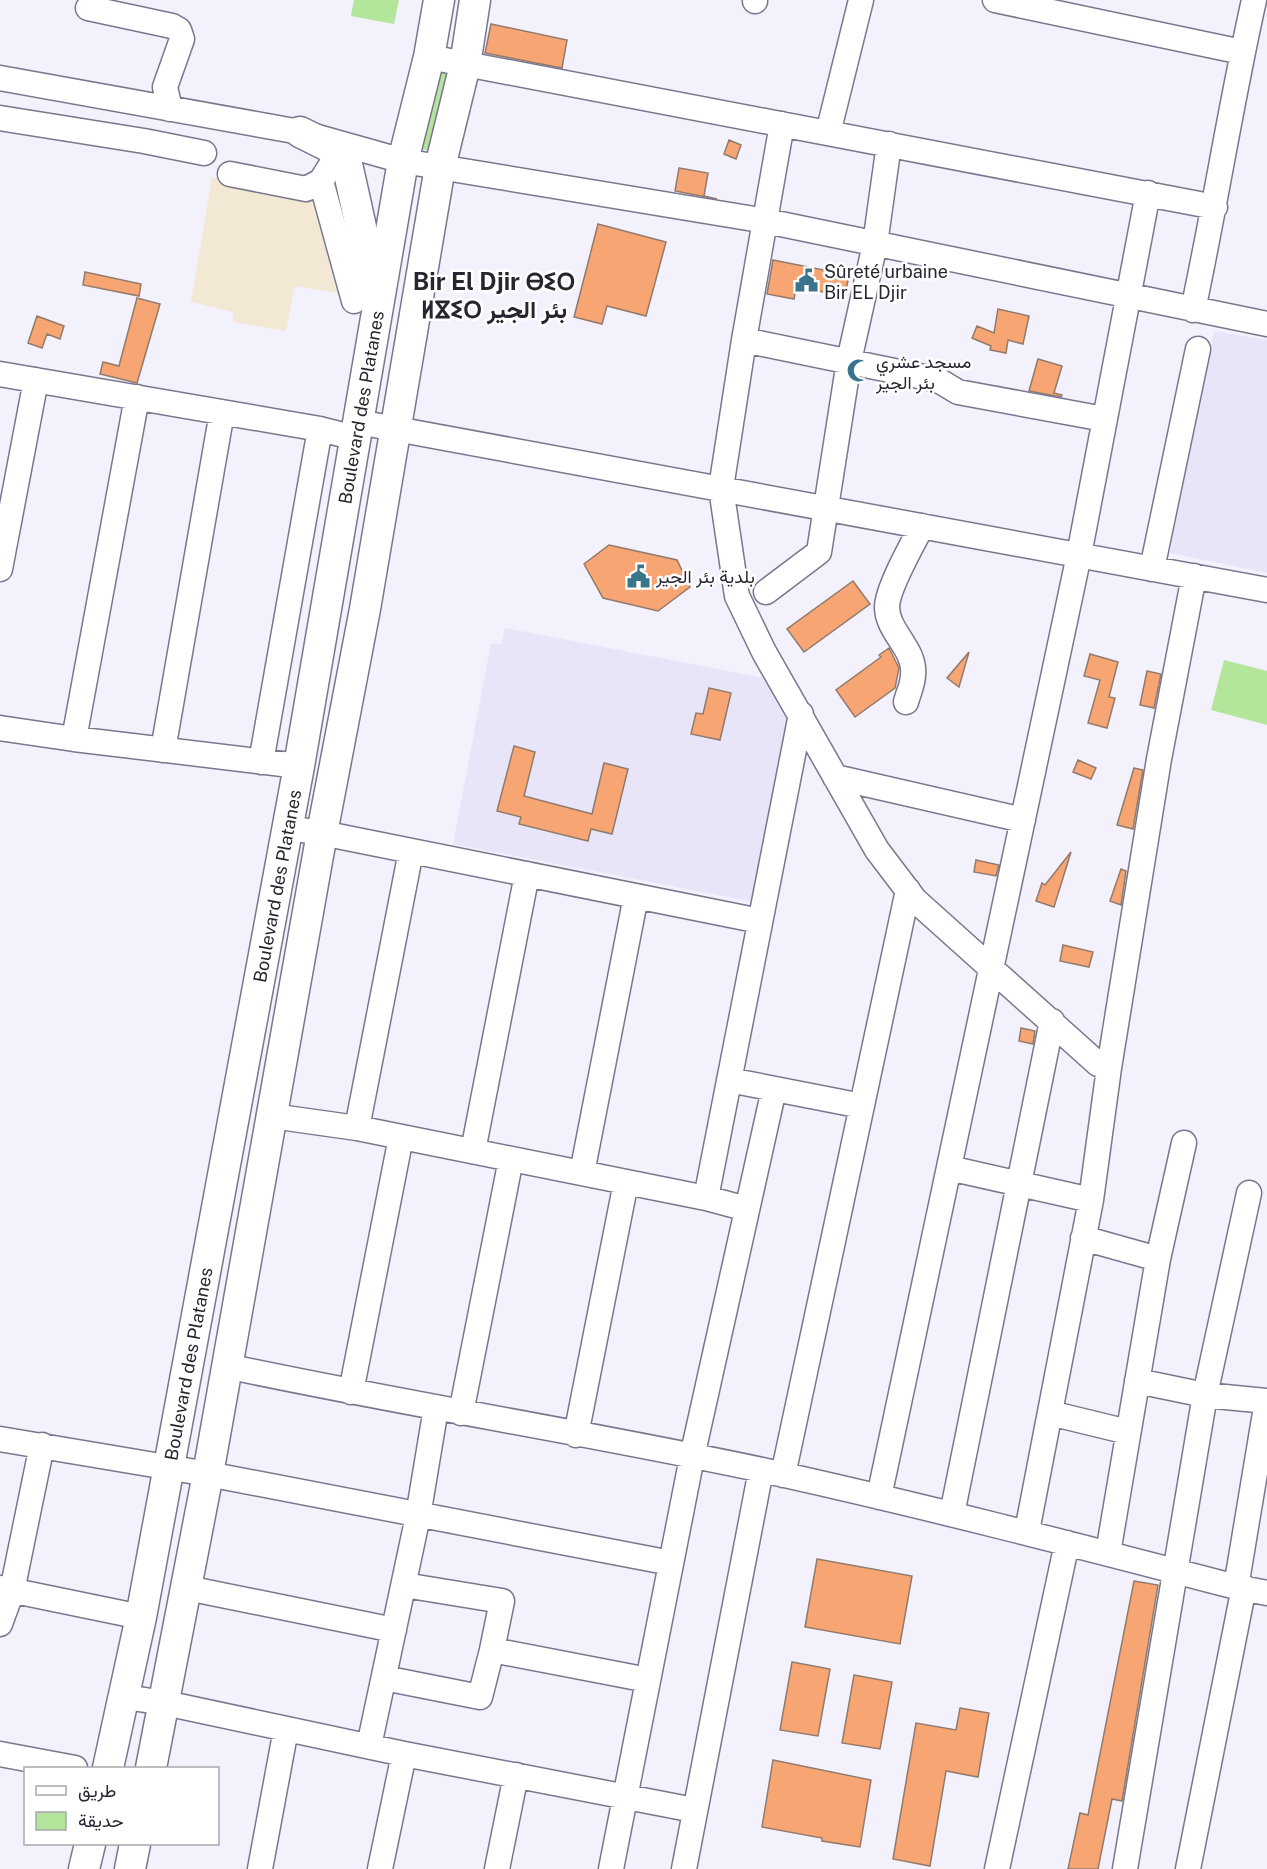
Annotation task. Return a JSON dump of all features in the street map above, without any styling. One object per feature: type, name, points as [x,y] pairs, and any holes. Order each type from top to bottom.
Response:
[{"type":"main road","name":"Boulevard des Platanes","points":[[108,1767],[141,1617],[300,766],[356,430],[366,302],[404,161],[429,57],[439,0]]},
{"type":"main road","name":"Boulevard des Platanes","points":[[151,1767],[187,1588],[322,833],[365,609],[440,167],[465,64],[476,0]]},
{"type":"main road","points":[[300,132],[328,146],[347,164],[366,302]]},
{"type":"main road","points":[[84,1869],[90,1845]]},
{"type":"main road","points":[[130,1869],[135,1845]]},
{"type":"street","points":[[828,133],[861,0]]},
{"type":"street","points":[[997,0],[1242,51]]},
{"type":"street","points":[[1193,310],[1215,207],[1242,51],[1254,0]]},
{"type":"street","points":[[88,8],[172,26],[179,30],[182,39],[165,87],[170,109]]},
{"type":"street","points":[[429,57],[1215,207]]},
{"type":"street","points":[[0,78],[300,132],[404,161],[766,221],[1267,324]]},
{"type":"street","points":[[0,118],[204,153]]},
{"type":"street","points":[[782,124],[721,488],[737,596],[764,651],[877,850],[915,900],[1098,1064],[1109,1068]]},
{"type":"street","points":[[766,592],[819,552],[849,361],[875,244],[890,144]]},
{"type":"street","points":[[230,174],[306,189],[321,181],[339,154]]},
{"type":"street","points":[[321,181],[366,302]]},
{"type":"street","points":[[879,1497],[1079,555],[1148,193]]},
{"type":"street","points":[[744,340],[938,380],[958,392],[1104,419]]},
{"type":"street","points":[[1152,569],[1198,349]]},
{"type":"street","points":[[0,374],[320,429],[395,429],[1267,590]]},
{"type":"street","points":[[0,569],[36,380]]},
{"type":"street","points":[[74,740],[137,397]]},
{"type":"street","points":[[163,750],[222,412]]},
{"type":"street","points":[[261,762],[320,429]]},
{"type":"street","points":[[906,702],[914,675],[911,657],[892,626],[887,606],[896,580],[922,526]]},
{"type":"street","points":[[1027,1532],[1091,1200],[1109,1068],[1159,759],[1194,576]]},
{"type":"street","points":[[706,1198],[801,714]]},
{"type":"street","points":[[0,728],[74,740],[300,766]]},
{"type":"street","points":[[835,777],[1023,820]]},
{"type":"street","points":[[288,828],[760,921]]},
{"type":"street","points":[[357,1128],[411,851]]},
{"type":"street","points":[[473,1151],[527,874]]},
{"type":"street","points":[[684,1869],[694,1810],[772,1473],[862,1106],[908,890]]},
{"type":"street","points":[[582,1173],[636,896]]},
{"type":"street","points":[[951,1514],[1052,1021]]},
{"type":"street","points":[[729,1080],[862,1106]]},
{"type":"street","points":[[611,1869],[692,1457],[774,1089]]},
{"type":"street","points":[[272,1116],[357,1128],[706,1198],[747,1209]]},
{"type":"street","points":[[351,1392],[401,1137]]},
{"type":"street","points":[[1108,1554],[1158,1259],[1184,1143]]},
{"type":"street","points":[[461,1413],[511,1159]]},
{"type":"street","points":[[949,1168],[1091,1200]]},
{"type":"street","points":[[576,1435],[626,1182]]},
{"type":"street","points":[[1125,1869],[1177,1572],[1205,1395],[1249,1192]]},
{"type":"street","points":[[1083,1238],[1158,1259]]},
{"type":"street","points":[[226,1366],[772,1473],[1027,1532],[1177,1572],[1267,1593]]},
{"type":"street","points":[[1137,1381],[1205,1395],[1267,1401],[1240,1587],[1188,1869]]},
{"type":"street","points":[[369,1746],[418,1516],[436,1408]]},
{"type":"street","points":[[1050,1413],[1128,1432]]},
{"type":"street","points":[[0,1439],[208,1473],[418,1516],[671,1563]]},
{"type":"street","points":[[0,1624],[6,1589],[42,1446]]},
{"type":"street","points":[[997,1869],[1066,1543]]},
{"type":"street","points":[[384,1678],[480,1697],[492,1650],[502,1601],[404,1585]]},
{"type":"street","points":[[187,1588],[394,1630]]},
{"type":"street","points":[[6,1589],[141,1617]]},
{"type":"street","points":[[492,1650],[648,1680]]},
{"type":"street","points":[[125,1697],[165,1703],[404,1754],[694,1810]]},
{"type":"street","points":[[260,1869],[286,1730]]},
{"type":"street","points":[[0,1754],[70,1767]]},
{"type":"street","points":[[380,1869],[404,1754]]},
{"type":"street","points":[[497,1869],[516,1775]]},
{"type":"shaded area","points":[[212,177],[312,198],[337,293],[295,286],[286,331],[233,322],[233,312],[191,302]]},
{"type":"shaded area","points":[[1214,331],[1267,340],[1267,573],[1170,553]]},
{"type":"shaded area","points":[[505,628],[774,680],[795,715],[759,903],[453,844],[491,643],[501,645]]},
{"type":"green space","points":[[354,0],[399,0],[394,24],[351,16]]},
{"type":"green space","points":[[431,68],[454,72],[440,153],[417,148]]},
{"type":"green space","points":[[1224,660],[1267,671],[1267,725],[1211,710]]},
{"type":"building","points":[[491,24],[567,40],[562,68],[485,53]]},
{"type":"building","points":[[729,140],[741,145],[736,159],[724,154]]},
{"type":"building","points":[[679,168],[708,173],[704,196],[717,199],[675,191]]},
{"type":"building","points":[[598,224],[666,242],[646,316],[607,306],[602,324],[574,317]]},
{"type":"building","name":"Sûreté urbaine Bir EL Djir","points":[[773,260],[849,275],[845,296],[796,287],[794,299],[767,294]]},
{"type":"building","points":[[85,272],[141,284],[139,296],[83,285]]},
{"type":"building","points":[[137,298],[160,304],[137,383],[100,374],[103,362],[119,366]]},
{"type":"building","points":[[998,309],[1029,316],[1023,344],[1008,340],[1006,353],[990,350],[991,346],[972,338],[977,326],[994,333]]},
{"type":"building","points":[[37,316],[64,326],[60,339],[47,334],[42,348],[28,343]]},
{"type":"building","points":[[1038,359],[1062,366],[1054,393],[1062,395],[1061,397],[1029,391]]},
{"type":"building","name":"بلدية بئر الجير","points":[[609,545],[677,560],[690,587],[658,611],[603,598],[584,564]]},
{"type":"building","points":[[853,581],[870,604],[804,652],[787,629]]},
{"type":"building","points":[[889,648],[899,668],[895,688],[855,717],[836,690],[881,657],[879,655]]},
{"type":"building","points":[[969,652],[959,687],[947,678]]},
{"type":"building","points":[[1090,654],[1118,662],[1109,697],[1115,698],[1107,728],[1088,723],[1100,680],[1084,676]]},
{"type":"building","points":[[1147,671],[1161,674],[1154,708],[1140,705]]},
{"type":"building","points":[[709,688],[731,693],[720,740],[691,734],[696,713],[703,714]]},
{"type":"building","points":[[514,746],[535,752],[524,796],[592,814],[604,763],[628,769],[612,834],[591,829],[588,841],[519,824],[521,817],[497,811]]},
{"type":"building","points":[[1078,760],[1096,768],[1091,779],[1073,772]]},
{"type":"building","points":[[1134,768],[1143,770],[1133,829],[1117,825]]},
{"type":"building","points":[[1071,852],[1054,907],[1036,901],[1042,883],[1045,885]]},
{"type":"building","points":[[976,860],[999,865],[996,876],[974,872]]},
{"type":"building","points":[[1121,869],[1126,871],[1121,905],[1110,901]]},
{"type":"building","points":[[1063,945],[1093,952],[1089,967],[1060,961]]},
{"type":"building","points":[[1021,1028],[1035,1031],[1033,1044],[1019,1041]]},
{"type":"building","points":[[817,1559],[912,1576],[900,1644],[805,1627]]},
{"type":"building","points":[[1134,1581],[1158,1585],[1122,1801],[1112,1799],[1098,1869],[1068,1869],[1080,1813],[1088,1815]]},
{"type":"building","points":[[792,1662],[830,1669],[818,1736],[780,1730]]},
{"type":"building","points":[[854,1675],[892,1682],[880,1749],[842,1743]]},
{"type":"building","points":[[960,1708],[989,1713],[978,1777],[946,1771],[930,1866],[893,1859],[916,1723],[956,1730]]},
{"type":"building","points":[[773,1760],[871,1780],[860,1847],[762,1827]]},
{"type":"place","name":"Sûreté urbaine Bir EL Djir","points":[[806,281]]},
{"type":"place","name":"مسجد عشري بئر الجير","points":[[858,371]]},
{"type":"place","name":"بلدية بئر الجير","points":[[638,576]]},
{"type":"district","name":"Bir El Djir ⴱⵉⵔ ⵍⴵⵉⵔ بئر الجير","points":[[494,295]]}]
